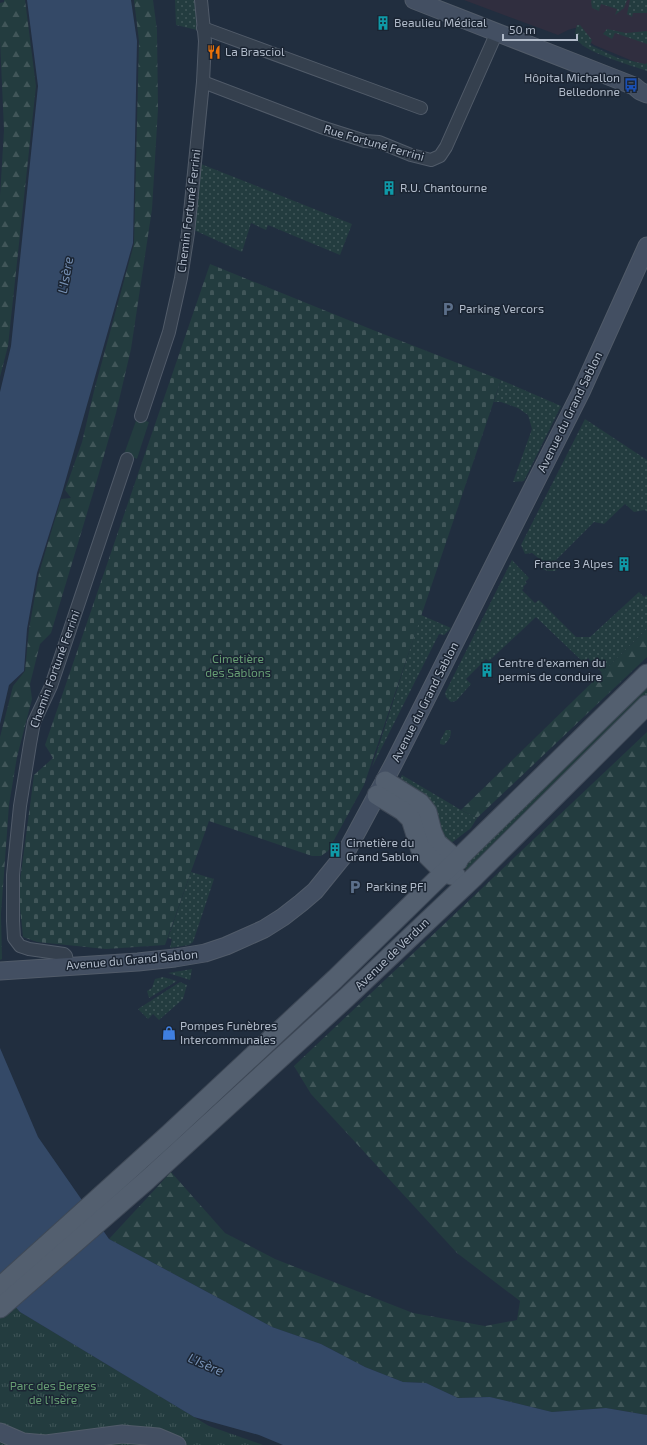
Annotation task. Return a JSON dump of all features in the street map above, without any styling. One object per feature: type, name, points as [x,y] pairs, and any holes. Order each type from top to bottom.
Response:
[{"type":"main road","name":"Avenue de Verdun","points":[[123,1189],[335,979],[452,870],[647,674]]},
{"type":"main road","name":"Avenue de Verdun","points":[[123,1189],[346,998],[474,877],[647,705]]},
{"type":"main road","points":[[381,788],[411,819],[420,848],[452,870],[474,877]]},
{"type":"main road","points":[[369,976],[400,935],[448,885],[452,870]]},
{"type":"main road","points":[[0,1287],[123,1189]]},
{"type":"main road","points":[[0,1308],[123,1189]]},
{"type":"street","name":"Chemin Fortuné Ferrini","points":[[141,416],[169,332],[181,278],[192,203],[203,82],[205,41],[201,0]]},
{"type":"street","points":[[414,0],[643,89]]},
{"type":"street","points":[[203,28],[421,108]]},
{"type":"street","name":"Rue Fortuné Ferrini","points":[[203,82],[321,127],[366,141],[379,142],[411,155],[431,160],[440,156],[446,146],[497,32]]},
{"type":"street","name":"Avenue du Grand Sablon","points":[[0,971],[138,962],[194,955],[226,946],[264,929],[283,917],[315,891],[345,854],[381,788],[581,392],[647,246]]},
{"type":"street","name":"Chemin Fortuné Ferrini","points":[[68,966],[66,956],[64,954],[29,949],[20,946],[14,938],[13,875],[20,806],[34,722],[48,694],[128,458]]},
{"type":"street","points":[[0,1432],[23,1442],[46,1444],[122,1434],[158,1437],[177,1445]]},
{"type":"shaded area","points":[[464,0],[647,0],[647,67],[594,45],[587,40],[582,30],[575,28],[558,35]]},
{"type":"green space","points":[[4,0],[25,0],[36,86],[8,346],[0,377],[0,196],[4,130],[0,3],[4,2]]},
{"type":"green space","points":[[134,0],[153,0],[157,30],[158,109],[152,209],[131,349],[116,413],[51,633],[40,644],[30,684],[32,699],[17,757],[9,805],[1,914],[2,959],[0,960],[0,737],[13,686],[25,671],[29,629],[39,573],[61,499],[71,498],[65,490],[82,442],[94,391],[134,244],[139,41]]},
{"type":"green space","points":[[175,0],[195,0],[197,30],[176,25]]},
{"type":"green space","points":[[592,0],[627,0],[624,8],[615,15],[617,9],[601,4],[599,11],[592,8]]},
{"type":"green space","points":[[630,0],[647,0],[647,13],[633,13],[632,17],[627,14]]},
{"type":"green space","points":[[577,25],[580,25],[592,40],[590,45],[618,58],[645,64],[647,63],[647,71],[611,59],[584,46],[576,38],[575,32]]},
{"type":"green space","points":[[607,29],[626,33],[647,31],[647,44],[615,33],[612,39],[603,34]]},
{"type":"green space","points":[[201,164],[352,224],[340,255],[268,225],[266,230],[251,223],[242,252],[194,230]]},
{"type":"green space","name":"Cimetière des Sablons","points":[[210,264],[501,380],[364,785],[328,851],[321,856],[312,856],[209,821],[165,945],[106,949],[37,942],[23,937],[20,908],[20,881],[34,775],[53,758],[45,745]]},
{"type":"green space","points":[[501,380],[561,406],[524,481],[513,482],[532,429],[528,415],[518,408],[501,402],[494,402]]},
{"type":"green space","points":[[137,418],[149,422],[137,459],[124,454]]},
{"type":"green space","points":[[585,419],[647,460],[647,512],[645,510],[634,512],[625,504],[604,524],[594,522],[556,560],[564,562],[555,571],[546,570],[540,566],[546,564],[532,553],[525,554],[521,545]]},
{"type":"green space","points":[[512,560],[529,578],[525,582],[527,583],[522,590],[535,603],[539,600],[576,637],[590,637],[639,592],[644,597],[647,595],[647,629],[602,673],[588,658],[584,663],[536,617],[489,661],[486,659],[466,679],[471,684],[456,701],[451,702],[446,697],[445,693]]},
{"type":"green space","points":[[421,615],[451,628],[444,635],[439,634],[372,767]]},
{"type":"green space","points":[[647,629],[647,657],[477,818],[461,810]]},
{"type":"green space","points":[[647,684],[647,695],[474,868],[468,870],[463,869],[463,866]]},
{"type":"green space","points":[[446,730],[451,731],[450,737],[444,745],[440,744],[440,741]]},
{"type":"green space","points":[[647,732],[647,1415],[606,1408],[552,1412],[490,1397],[458,1398],[426,1383],[403,1382],[365,1367],[321,1344],[272,1327],[109,1239],[171,1172],[225,1233],[275,1259],[413,1313],[485,1326],[517,1320],[520,1301],[457,1253],[311,1094],[294,1066]]},
{"type":"green space","points":[[402,775],[477,818],[471,828],[450,844],[397,785]]},
{"type":"green space","points":[[191,872],[214,879],[193,942],[189,945],[170,948],[172,939],[168,938]]},
{"type":"green space","points":[[192,969],[190,980],[168,973]]},
{"type":"green space","points":[[163,977],[177,981],[149,998],[147,991],[152,988],[155,979]]},
{"type":"green space","points":[[180,982],[187,985],[183,999],[159,1020],[153,1014],[148,1019],[138,1009]]},
{"type":"green space","name":"Parc des Berges de l'Isère","points":[[0,1291],[20,1312],[209,1426],[263,1445],[0,1445]]},
{"type":"water","name":"L'Isère","points":[[27,0],[131,0],[137,41],[133,243],[62,493],[37,573],[27,629],[24,671],[9,685],[0,724],[0,392],[11,346],[38,86]]},
{"type":"water","name":"L'Isère","points":[[0,1048],[38,1137],[109,1239],[272,1327],[321,1344],[365,1367],[403,1382],[426,1383],[458,1398],[490,1397],[552,1412],[606,1408],[647,1415],[647,1445],[283,1445],[259,1435],[194,1417],[20,1312],[0,1290]]},
{"type":"place","name":"Beaulieu Médical","points":[[383,23]]},
{"type":"place","name":"La Brasciol","points":[[214,52]]},
{"type":"place","name":"Hôpital Michallon Belledonne","points":[[631,85]]},
{"type":"place","name":"R.U. Chantourne","points":[[389,188]]},
{"type":"place","name":"Parking Vercors","points":[[448,309]]},
{"type":"place","name":"France 3 Alpes","points":[[624,564]]},
{"type":"place","name":"Centre d'examen du permis de conduire","points":[[487,670]]},
{"type":"place","name":"Cimetière du Grand Sablon","points":[[335,850]]},
{"type":"place","name":"Parking PFI","points":[[355,887]]},
{"type":"place","name":"Pompes Funèbres Intercommunales","points":[[169,1033]]}]
